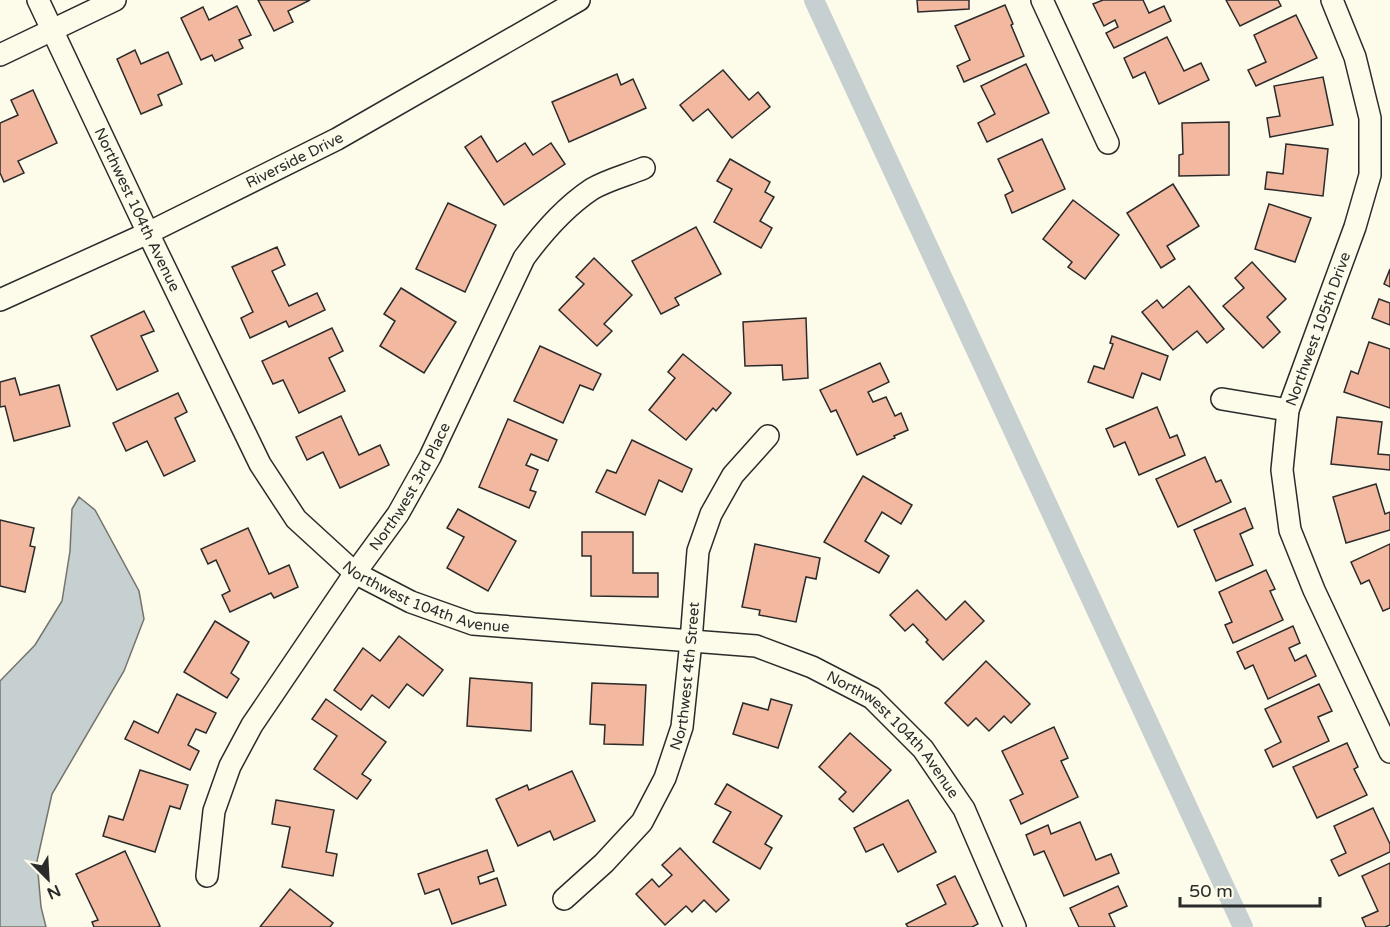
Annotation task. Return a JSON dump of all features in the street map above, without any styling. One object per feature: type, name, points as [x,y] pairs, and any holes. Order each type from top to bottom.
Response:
[{"type":"street","name":"Northwest 104th Avenue","points":[[38,0],[260,464],[296,519],[355,573],[411,602],[473,624],[756,646],[812,667],[872,698],[923,748],[964,809],[1015,927]]},
{"type":"street","points":[[0,55],[115,0]]},
{"type":"street","name":"Riverside Drive","points":[[0,300],[148,233],[337,139],[579,0]]},
{"type":"street","points":[[1042,0],[1108,143]]},
{"type":"street","name":"Northwest 105th Drive","points":[[1335,1],[1355,57],[1370,118],[1370,175],[1355,227],[1288,410],[1282,470],[1290,530],[1314,590],[1390,752]]},
{"type":"street","name":"Northwest 3rd Place","points":[[207,876],[214,811],[230,766],[252,725],[398,514],[430,458],[524,258],[542,234],[593,189],[644,168]]},
{"type":"street","points":[[1222,399],[1288,410]]},
{"type":"street","name":"Northwest 4th Street","points":[[564,899],[604,863],[642,822],[665,778],[682,727],[698,551],[711,514],[733,475],[768,436]]},
{"type":"shaded area","points":[[79,497],[95,510],[139,591],[144,619],[124,671],[52,794],[37,861],[41,907],[46,927],[0,927],[0,681],[35,645],[62,601],[70,551],[72,509]]},
{"type":"building","points":[[258,0],[310,0],[288,11],[293,22],[274,31]]},
{"type":"building","points":[[917,0],[969,0],[969,9],[918,12]]},
{"type":"building","points":[[1103,0],[1143,0],[1149,13],[1164,6],[1171,21],[1114,48],[1106,33],[1118,27],[1115,20],[1104,26],[1093,4]]},
{"type":"building","points":[[1226,0],[1278,0],[1281,6],[1240,26]]},
{"type":"building","points":[[1005,5],[1024,56],[964,82],[957,66],[970,60],[955,26]]},
{"type":"building","points":[[237,6],[251,35],[239,40],[243,48],[215,61],[212,55],[201,60],[181,18],[203,7],[209,20]]},
{"type":"building","points":[[1296,15],[1317,58],[1256,86],[1248,70],[1266,62],[1254,35]]},
{"type":"building","points":[[1167,37],[1184,71],[1201,63],[1209,80],[1159,104],[1145,72],[1133,78],[1124,58]]},
{"type":"building","points":[[135,50],[141,64],[168,52],[182,84],[158,95],[162,105],[141,114],[117,59]]},
{"type":"building","points":[[1026,64],[1049,113],[987,142],[978,123],[995,114],[981,86]]},
{"type":"building","points":[[723,70],[749,100],[758,92],[770,107],[732,138],[708,109],[693,121],[680,105]]},
{"type":"building","points":[[617,74],[621,85],[633,79],[646,108],[569,142],[552,102]]},
{"type":"building","points":[[1323,77],[1333,125],[1270,137],[1267,118],[1280,116],[1274,86]]},
{"type":"building","points":[[33,90],[57,143],[18,161],[24,173],[4,182],[0,173],[0,123],[18,115],[11,100]]},
{"type":"building","points":[[1229,122],[1229,175],[1179,176],[1179,155],[1183,154],[1182,123]]},
{"type":"building","points":[[481,136],[497,162],[525,143],[533,155],[551,143],[565,164],[504,205],[465,147]]},
{"type":"building","points":[[1042,139],[1065,189],[1012,213],[1005,195],[1013,191],[998,159]]},
{"type":"building","points":[[1286,144],[1328,149],[1323,196],[1265,189],[1267,172],[1283,174]]},
{"type":"building","points":[[730,159],[770,182],[765,192],[774,197],[760,221],[772,228],[761,248],[714,222],[732,189],[717,181]]},
{"type":"building","points":[[1173,184],[1199,226],[1167,246],[1175,259],[1161,268],[1127,213]]},
{"type":"building","points":[[1073,200],[1119,235],[1085,279],[1068,267],[1072,262],[1043,239]]},
{"type":"building","points":[[448,203],[496,225],[465,292],[416,269]]},
{"type":"building","points":[[1269,204],[1311,218],[1295,262],[1255,249]]},
{"type":"building","points":[[696,227],[721,274],[675,298],[679,305],[661,314],[632,261]]},
{"type":"building","points":[[277,247],[285,265],[272,271],[289,306],[317,293],[325,310],[289,327],[286,321],[250,338],[241,318],[253,312],[232,267]]},
{"type":"building","points":[[594,258],[632,295],[604,324],[612,331],[597,346],[559,310],[584,284],[576,277]]},
{"type":"building","points":[[1252,262],[1286,299],[1267,317],[1280,332],[1263,348],[1223,306],[1244,288],[1235,278]]},
{"type":"building","points":[[1390,269],[1390,287],[1384,284]]},
{"type":"building","points":[[1189,286],[1224,329],[1207,343],[1197,331],[1173,350],[1142,312],[1157,300],[1163,308]]},
{"type":"building","points":[[401,288],[456,322],[424,373],[380,346],[395,321],[384,314]]},
{"type":"building","points":[[1379,299],[1390,303],[1390,325],[1372,318]]},
{"type":"building","points":[[144,311],[154,331],[141,336],[158,371],[117,390],[91,336]]},
{"type":"building","points":[[806,318],[808,378],[783,380],[782,365],[745,366],[743,322]]},
{"type":"building","points":[[332,328],[343,351],[329,358],[345,391],[299,413],[283,380],[273,384],[262,361]]},
{"type":"building","points":[[1112,336],[1168,356],[1160,380],[1142,373],[1133,398],[1088,382],[1094,366],[1104,369],[1113,344],[1110,343]]},
{"type":"building","points":[[1369,342],[1390,349],[1390,408],[1344,392],[1351,371],[1358,374]]},
{"type":"building","points":[[540,346],[601,374],[593,390],[580,385],[563,423],[514,401]]},
{"type":"building","points":[[683,354],[731,393],[716,411],[713,408],[686,440],[649,410],[675,378],[668,372]]},
{"type":"building","points":[[880,363],[889,382],[868,392],[873,402],[886,397],[895,416],[901,413],[908,430],[857,455],[836,410],[831,412],[820,390]]},
{"type":"building","points":[[15,378],[20,395],[59,385],[70,426],[14,441],[5,406],[0,407],[0,382]]},
{"type":"building","points":[[178,393],[187,412],[175,418],[195,461],[164,476],[147,441],[126,451],[113,423]]},
{"type":"building","points":[[1157,407],[1170,438],[1177,435],[1185,455],[1139,475],[1125,442],[1114,447],[1106,429]]},
{"type":"building","points":[[341,416],[359,455],[380,445],[389,465],[340,488],[323,452],[307,460],[296,437]]},
{"type":"building","points":[[1337,417],[1382,422],[1378,454],[1390,455],[1390,470],[1331,464]]},
{"type":"building","points":[[508,419],[557,440],[548,461],[531,454],[526,465],[538,470],[530,490],[536,492],[529,508],[479,487]]},
{"type":"building","points":[[632,440],[692,469],[682,492],[659,480],[645,515],[596,492],[607,470],[616,473]]},
{"type":"building","points":[[1205,457],[1216,482],[1221,480],[1231,502],[1178,527],[1156,479]]},
{"type":"building","points":[[863,476],[912,505],[901,524],[882,512],[865,541],[889,556],[879,573],[824,542]]},
{"type":"building","points":[[1376,484],[1385,514],[1390,512],[1390,530],[1346,543],[1333,497]]},
{"type":"building","points":[[1245,508],[1253,528],[1240,534],[1253,565],[1216,581],[1194,530]]},
{"type":"building","points":[[458,509],[516,541],[488,591],[447,568],[464,537],[447,528]]},
{"type":"building","points":[[0,520],[34,528],[30,546],[35,547],[25,592],[0,586]]},
{"type":"building","points":[[248,528],[269,574],[289,565],[298,587],[274,598],[271,593],[230,612],[222,595],[230,591],[216,560],[208,564],[201,549]]},
{"type":"building","points":[[582,532],[633,532],[633,573],[658,573],[658,597],[591,596],[591,556],[582,556]]},
{"type":"building","points":[[755,544],[820,558],[816,579],[806,577],[796,622],[759,615],[760,610],[742,607]]},
{"type":"building","points":[[1390,544],[1390,608],[1383,611],[1369,580],[1361,584],[1351,562]]},
{"type":"building","points":[[1266,570],[1275,589],[1270,591],[1283,620],[1233,643],[1225,625],[1232,622],[1219,592]]},
{"type":"building","points":[[917,590],[946,620],[965,601],[984,621],[943,660],[913,624],[905,631],[890,615]]},
{"type":"building","points":[[215,621],[249,642],[231,673],[239,679],[227,698],[184,672]]},
{"type":"building","points":[[1293,626],[1300,643],[1289,648],[1295,661],[1306,655],[1316,676],[1268,699],[1253,665],[1245,669],[1237,652]]},
{"type":"building","points":[[399,636],[443,670],[423,696],[407,684],[389,708],[372,695],[361,710],[334,690],[363,648],[380,661]]},
{"type":"building","points":[[986,661],[1030,704],[1011,723],[1004,716],[989,731],[976,718],[968,726],[945,703]]},
{"type":"building","points":[[470,678],[532,683],[531,731],[467,726]]},
{"type":"building","points":[[592,683],[646,685],[643,745],[604,744],[605,725],[590,724]]},
{"type":"building","points":[[1319,684],[1332,711],[1318,717],[1329,741],[1273,767],[1265,750],[1281,742],[1265,709]]},
{"type":"building","points":[[177,694],[216,713],[206,733],[196,729],[188,745],[199,751],[190,770],[125,739],[134,721],[158,733]]},
{"type":"building","points":[[326,699],[386,742],[362,774],[371,780],[357,799],[314,769],[337,736],[312,719]]},
{"type":"building","points":[[771,699],[792,705],[778,748],[733,734],[743,703],[768,710]]},
{"type":"building","points":[[1054,727],[1068,758],[1061,761],[1078,797],[1021,824],[1010,800],[1023,794],[1002,751]]},
{"type":"building","points":[[850,733],[891,770],[853,812],[839,799],[846,792],[819,767]]},
{"type":"building","points":[[1347,743],[1358,767],[1354,769],[1367,795],[1317,818],[1293,767]]},
{"type":"building","points":[[140,770],[188,785],[180,809],[170,806],[155,852],[103,836],[109,816],[123,820]]},
{"type":"building","points":[[572,771],[595,821],[554,840],[550,831],[518,846],[496,799],[527,785],[529,790]]},
{"type":"building","points":[[727,784],[782,816],[765,844],[772,848],[760,869],[713,842],[731,812],[715,804]]},
{"type":"building","points":[[276,800],[334,810],[326,852],[337,854],[333,876],[282,867],[290,827],[272,824]]},
{"type":"building","points":[[908,800],[936,852],[898,872],[883,844],[866,852],[854,828]]},
{"type":"building","points":[[1373,808],[1390,844],[1390,852],[1339,876],[1331,860],[1346,853],[1334,826]]},
{"type":"building","points":[[1080,822],[1096,860],[1111,854],[1119,873],[1064,896],[1044,851],[1034,855],[1026,835],[1048,825],[1051,834]]},
{"type":"building","points":[[680,848],[729,900],[716,912],[704,900],[692,912],[686,906],[665,925],[636,894],[652,879],[659,887],[672,875],[662,865]]},
{"type":"building","points":[[487,850],[494,871],[478,877],[480,884],[497,878],[506,905],[452,924],[439,889],[425,894],[418,874]]},
{"type":"building","points":[[125,851],[160,926],[94,927],[92,922],[98,920],[76,874]]},
{"type":"building","points":[[1390,863],[1390,925],[1366,927],[1362,918],[1378,911],[1362,876]]},
{"type":"building","points":[[955,876],[978,924],[972,927],[908,927],[906,924],[946,904],[937,885]]},
{"type":"building","points":[[1118,886],[1127,906],[1109,914],[1115,927],[1079,927],[1070,908]]},
{"type":"building","points":[[290,889],[333,923],[330,927],[260,927]]},
{"type":"waterway","points":[[814,0],[1243,927]]}]
